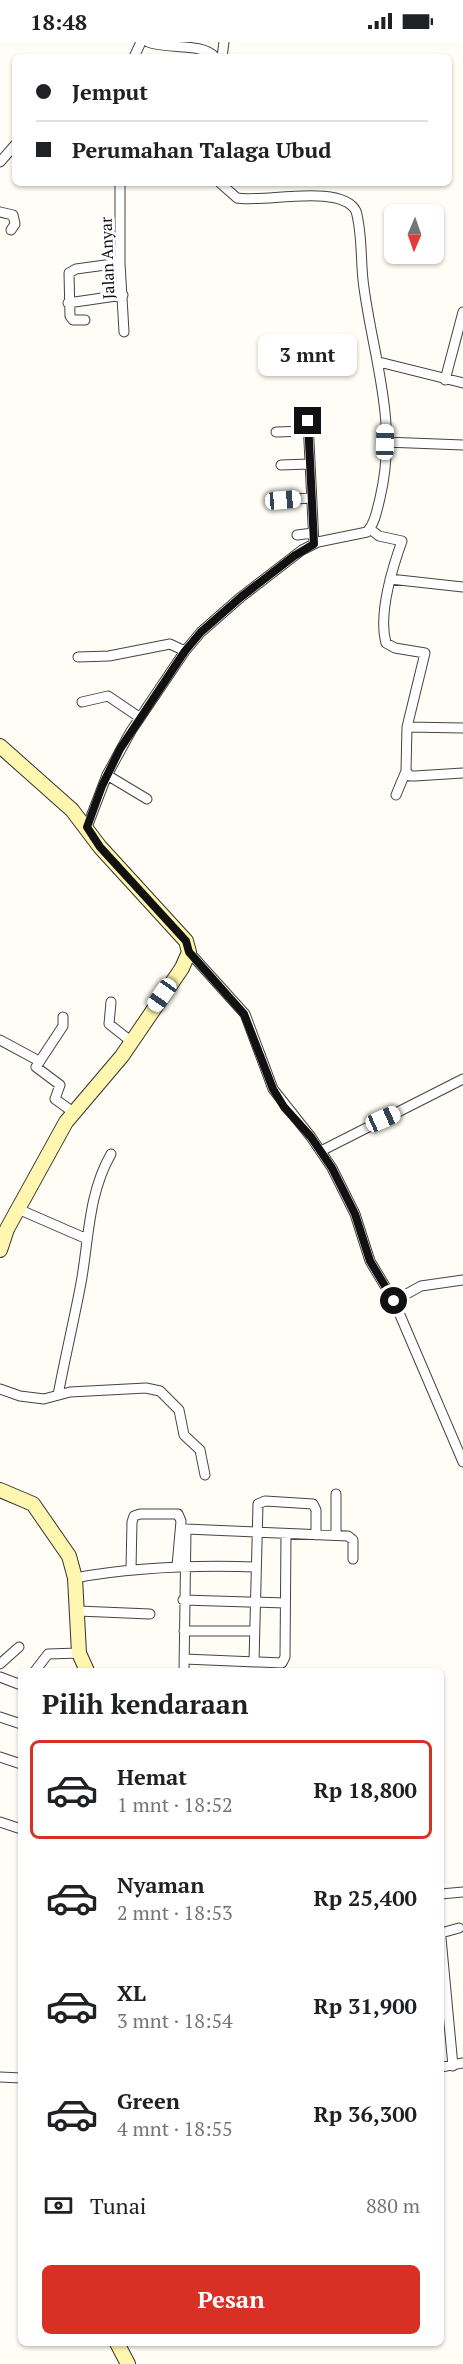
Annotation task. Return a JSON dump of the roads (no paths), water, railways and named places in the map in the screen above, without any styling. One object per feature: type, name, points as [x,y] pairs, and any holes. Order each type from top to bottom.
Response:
[{"type":"street","points":[[148,42],[167,47],[205,50],[211,54]]},
{"type":"street","points":[[0,162],[12,148]]},
{"type":"street","name":"Jalan Anyar","points":[[120,186],[120,263],[124,332]]},
{"type":"street","points":[[87,827],[107,775],[139,717],[201,632],[294,556],[314,544],[364,534],[370,529],[381,495],[385,402],[364,292],[360,230],[354,206],[341,200],[320,196],[242,199],[223,186]]},
{"type":"street","points":[[0,212],[14,215],[15,224],[11,230]]},
{"type":"street","points":[[85,320],[71,318],[68,303],[68,277],[72,271],[120,263]]},
{"type":"street","points":[[68,303],[123,295]]},
{"type":"street","points":[[445,380],[463,312]]},
{"type":"street","points":[[379,362],[463,383]]},
{"type":"street","points":[[276,432],[308,426],[308,464],[314,544]]},
{"type":"street","points":[[385,442],[463,446]]},
{"type":"street","points":[[280,465],[308,464]]},
{"type":"street","points":[[283,500],[310,498]]},
{"type":"street","points":[[370,529],[379,536],[402,540],[390,579],[384,626],[386,643],[395,648],[425,653],[408,727],[406,771],[396,795]]},
{"type":"street","points":[[297,536],[313,533]]},
{"type":"street","points":[[390,579],[463,586]]},
{"type":"street","points":[[78,657],[109,656],[170,645],[185,651]]},
{"type":"street","points":[[82,702],[108,696],[139,717]]},
{"type":"street","points":[[408,727],[463,728]]},
{"type":"street","points":[[0,746],[35,775],[87,827],[100,847],[186,941],[189,952],[244,1014],[273,1089],[321,1151],[352,1208],[370,1261],[394,1301],[463,1462]]},
{"type":"street","points":[[406,771],[409,775],[415,776],[463,773]]},
{"type":"street","points":[[107,775],[147,799]]},
{"type":"street","points":[[0,1250],[3,1238],[50,1148],[73,1112],[132,1042],[182,968],[189,952]]},
{"type":"street","points":[[111,1002],[108,1024],[132,1042]]},
{"type":"street","points":[[63,1017],[63,1026],[39,1061],[37,1069],[60,1085],[56,1101],[73,1112]]},
{"type":"street","points":[[0,1040],[39,1061]]},
{"type":"street","points":[[321,1151],[463,1079]]},
{"type":"street","points":[[58,1395],[97,1186],[111,1154]]},
{"type":"street","points":[[18,1209],[87,1239]]},
{"type":"street","points":[[394,1301],[421,1286],[463,1280]]},
{"type":"street","points":[[0,1389],[36,1399],[146,1388],[164,1392],[179,1410],[186,1438],[200,1450],[205,1475]]},
{"type":"street","points":[[0,1490],[36,1506],[48,1528],[69,1556],[75,1578],[83,1665],[48,1654],[43,1657],[36,1668]]},
{"type":"street","points":[[336,1494],[336,1535]]},
{"type":"street","points":[[254,1662],[257,1505],[260,1501],[305,1502],[315,1506],[316,1535]]},
{"type":"street","points":[[131,1569],[134,1516],[178,1515],[183,1529],[180,1565],[184,1668]]},
{"type":"street","points":[[183,1529],[348,1536],[353,1540],[353,1559]]},
{"type":"street","points":[[184,1659],[278,1663],[284,1660],[286,1534]]},
{"type":"street","points":[[75,1578],[131,1569],[180,1565],[255,1567]]},
{"type":"street","points":[[183,1600],[285,1603]]},
{"type":"street","points":[[78,1611],[150,1614]]},
{"type":"street","points":[[184,1631],[254,1631]]},
{"type":"street","points":[[0,1664],[19,1647]]},
{"type":"street","points":[[0,1677],[18,1683]]},
{"type":"street","points":[[0,1717],[18,1723]]},
{"type":"street","points":[[0,1757],[18,1763]]},
{"type":"street","points":[[0,1822],[18,1828]]},
{"type":"street","points":[[444,1894],[463,1892]]},
{"type":"street","points":[[444,1932],[459,1928]]},
{"type":"street","points":[[444,2000],[453,2066]]},
{"type":"street","points":[[444,2067],[463,2063]]},
{"type":"street","points":[[0,2077],[18,2078]]},
{"type":"street","points":[[119,2346],[129,2364]]}]
